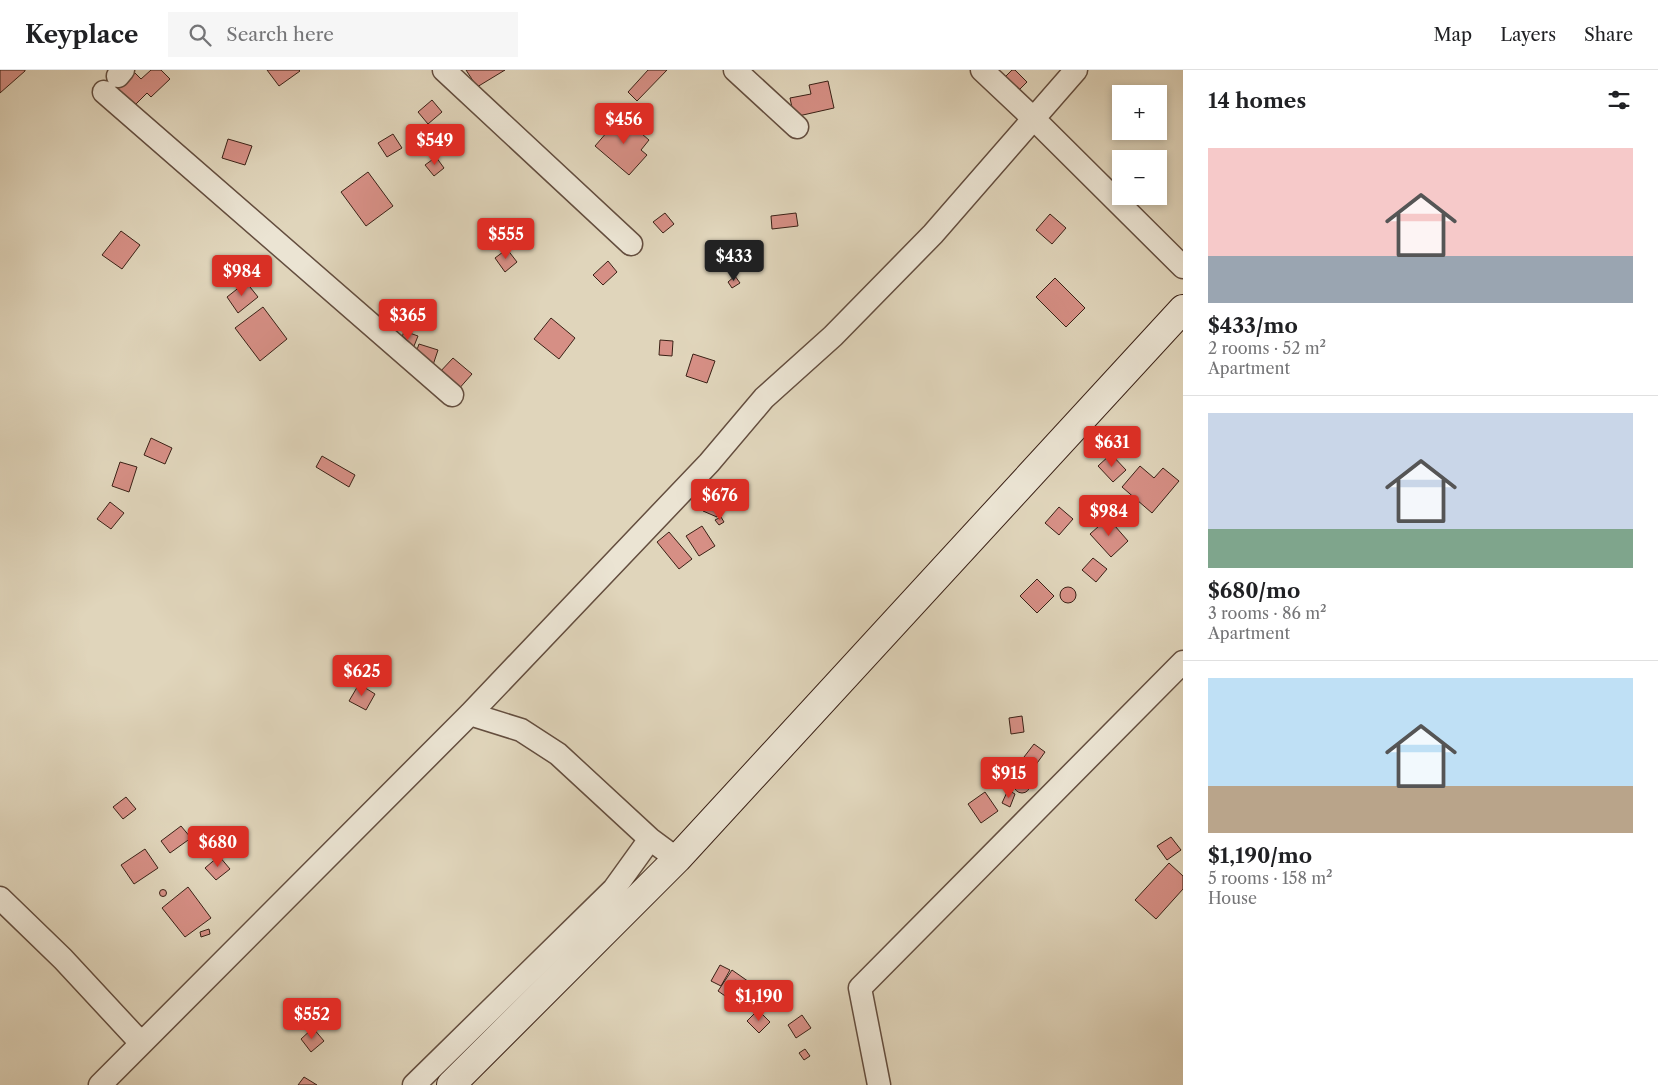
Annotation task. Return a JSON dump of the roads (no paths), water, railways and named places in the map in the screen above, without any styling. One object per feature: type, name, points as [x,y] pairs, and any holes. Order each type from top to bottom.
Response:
[{"type":"street","points":[[444,70],[631,244]]},
{"type":"street","points":[[735,70],[797,127]]},
{"type":"street","points":[[982,70],[1183,267]]},
{"type":"street","points":[[100,1085],[470,714],[709,462],[764,398],[832,336],[933,234],[1076,70]]},
{"type":"street","points":[[115,80],[452,395]]},
{"type":"street","points":[[450,1085],[677,859],[1183,309]]},
{"type":"street","points":[[879,1085],[860,988],[1183,662]]},
{"type":"street","points":[[470,714],[521,730],[558,754],[650,839],[677,859]]},
{"type":"street","points":[[414,1085],[614,889],[650,839]]},
{"type":"street","points":[[0,898],[63,959],[141,1043]]}]
